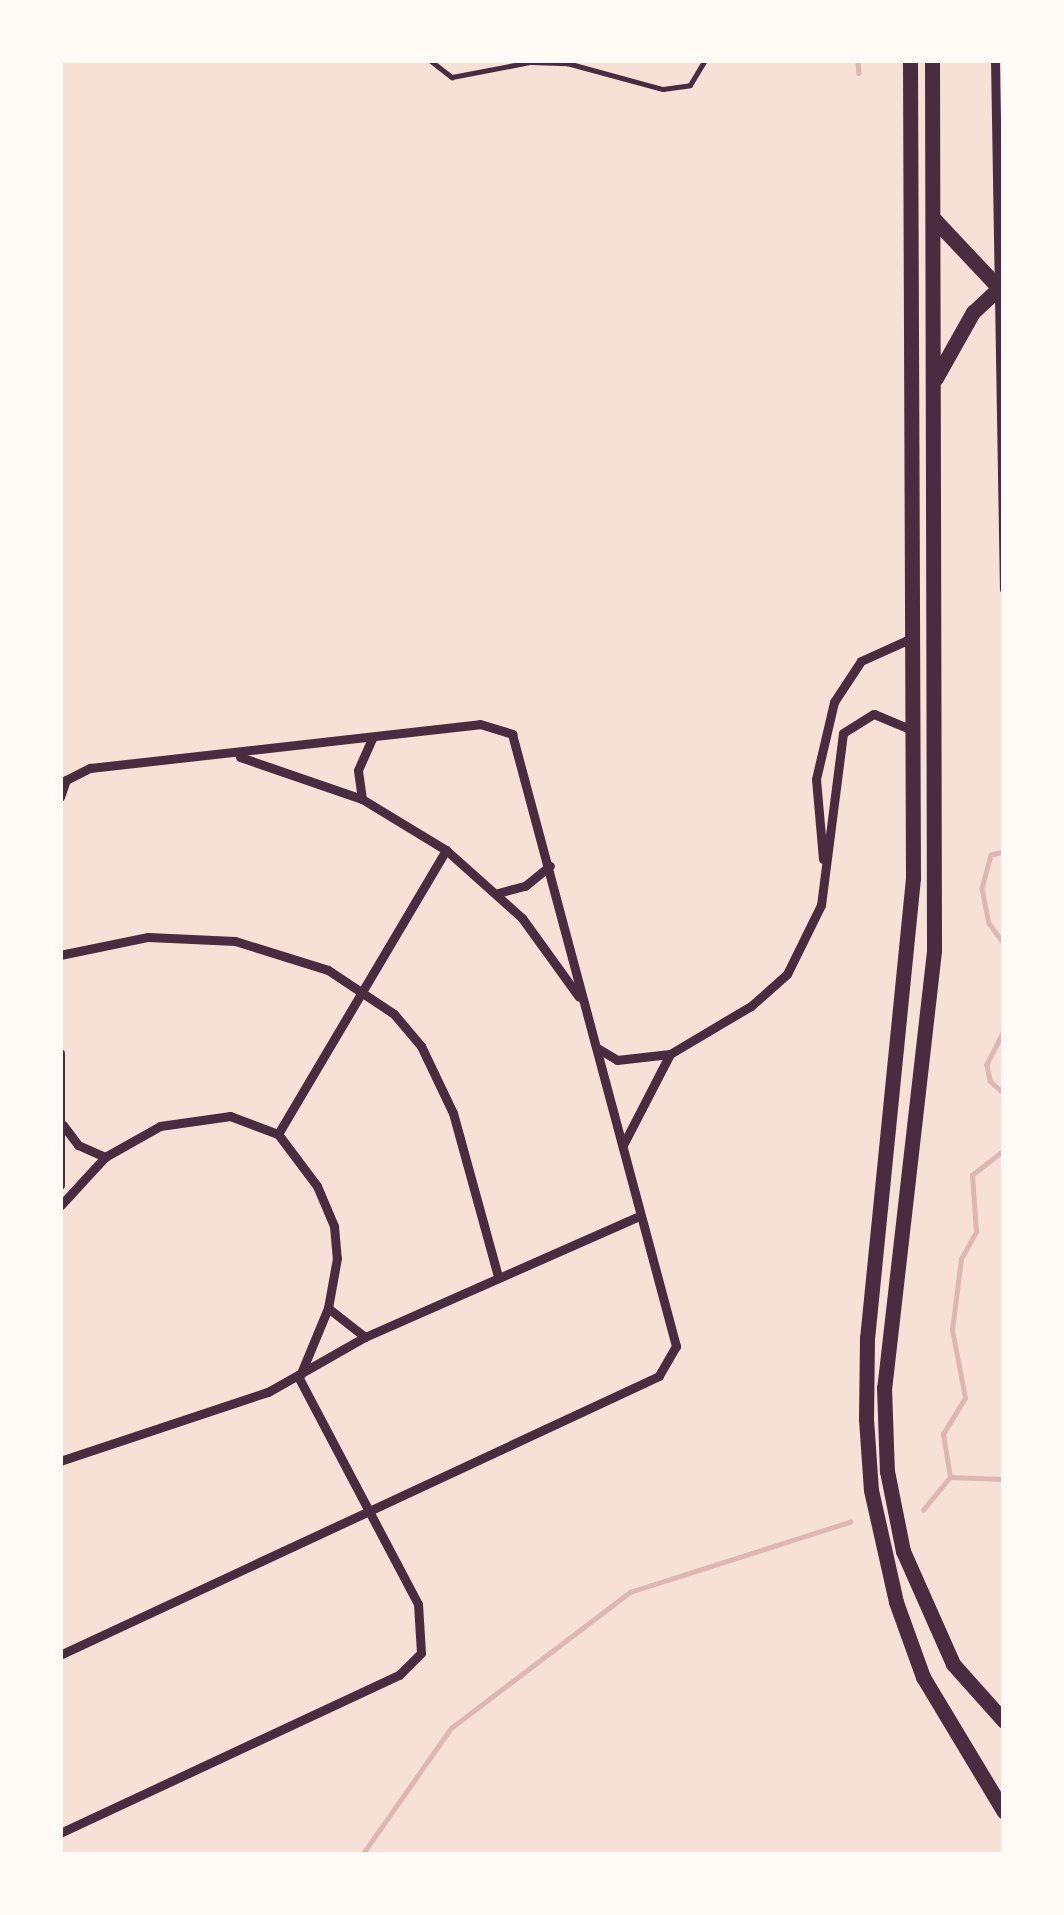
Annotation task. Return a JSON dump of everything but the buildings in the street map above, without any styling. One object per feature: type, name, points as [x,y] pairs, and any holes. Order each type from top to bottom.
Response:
[{"type":"highway","points":[[910,60],[914,637],[910,942],[867,1338],[871,1490],[922,1677],[1004,1812]]},
{"type":"highway","points":[[932,60],[934,951],[890,1301],[887,1471],[903,1552],[931,1625],[1004,1721]]},
{"type":"highway","points":[[933,218],[1002,288],[964,326],[935,380]]},
{"type":"street","points":[[995,60],[1004,589]]},
{"type":"street","points":[[825,871],[815,779],[834,702],[861,661],[914,637]]},
{"type":"street","points":[[599,1049],[616,1060],[670,1054],[751,1006],[787,974],[820,905],[843,733],[874,714],[914,730]]},
{"type":"street","points":[[60,796],[66,780],[89,768],[236,756],[480,724],[512,734],[599,1049],[675,1355],[659,1376],[372,1516],[60,1655]]},
{"type":"street","points":[[362,799],[358,770],[372,739]]},
{"type":"street","points":[[236,756],[362,799],[446,850],[498,893],[585,1007]]},
{"type":"street","points":[[278,1134],[446,850]]},
{"type":"street","points":[[498,893],[525,886],[550,866]]},
{"type":"street","points":[[60,955],[148,938],[235,941],[284,952],[361,991],[394,1014],[429,1061],[453,1112],[498,1276]]},
{"type":"street","points":[[60,1053],[60,1185]]},
{"type":"street","points":[[622,1147],[670,1054]]},
{"type":"street","points":[[60,1206],[105,1157],[160,1126],[198,1115],[255,1122],[278,1134],[300,1158],[334,1226],[328,1308],[299,1378]]},
{"type":"street","points":[[61,1121],[78,1145],[105,1157]]},
{"type":"street","points":[[60,1461],[299,1378],[364,1336],[638,1216]]},
{"type":"street","points":[[328,1308],[364,1336]]},
{"type":"street","points":[[60,1833],[413,1664],[424,1626],[299,1378]]},
{"type":"lane","points":[[430,60],[452,77],[531,62],[567,63],[663,89],[690,85],[705,60]]},
{"type":"waterway","points":[[858,60],[859,73]]},
{"type":"waterway","points":[[1004,852],[991,855],[982,888],[989,923],[1004,944]]},
{"type":"waterway","points":[[1004,1031],[987,1065],[990,1081],[1004,1093]]},
{"type":"waterway","points":[[950,1477],[943,1434],[965,1398],[952,1330],[961,1259],[976,1232],[972,1175],[1004,1150]]},
{"type":"waterway","points":[[923,1510],[950,1477],[1004,1479]]},
{"type":"waterway","points":[[362,1855],[451,1728],[630,1592],[850,1522]]}]
